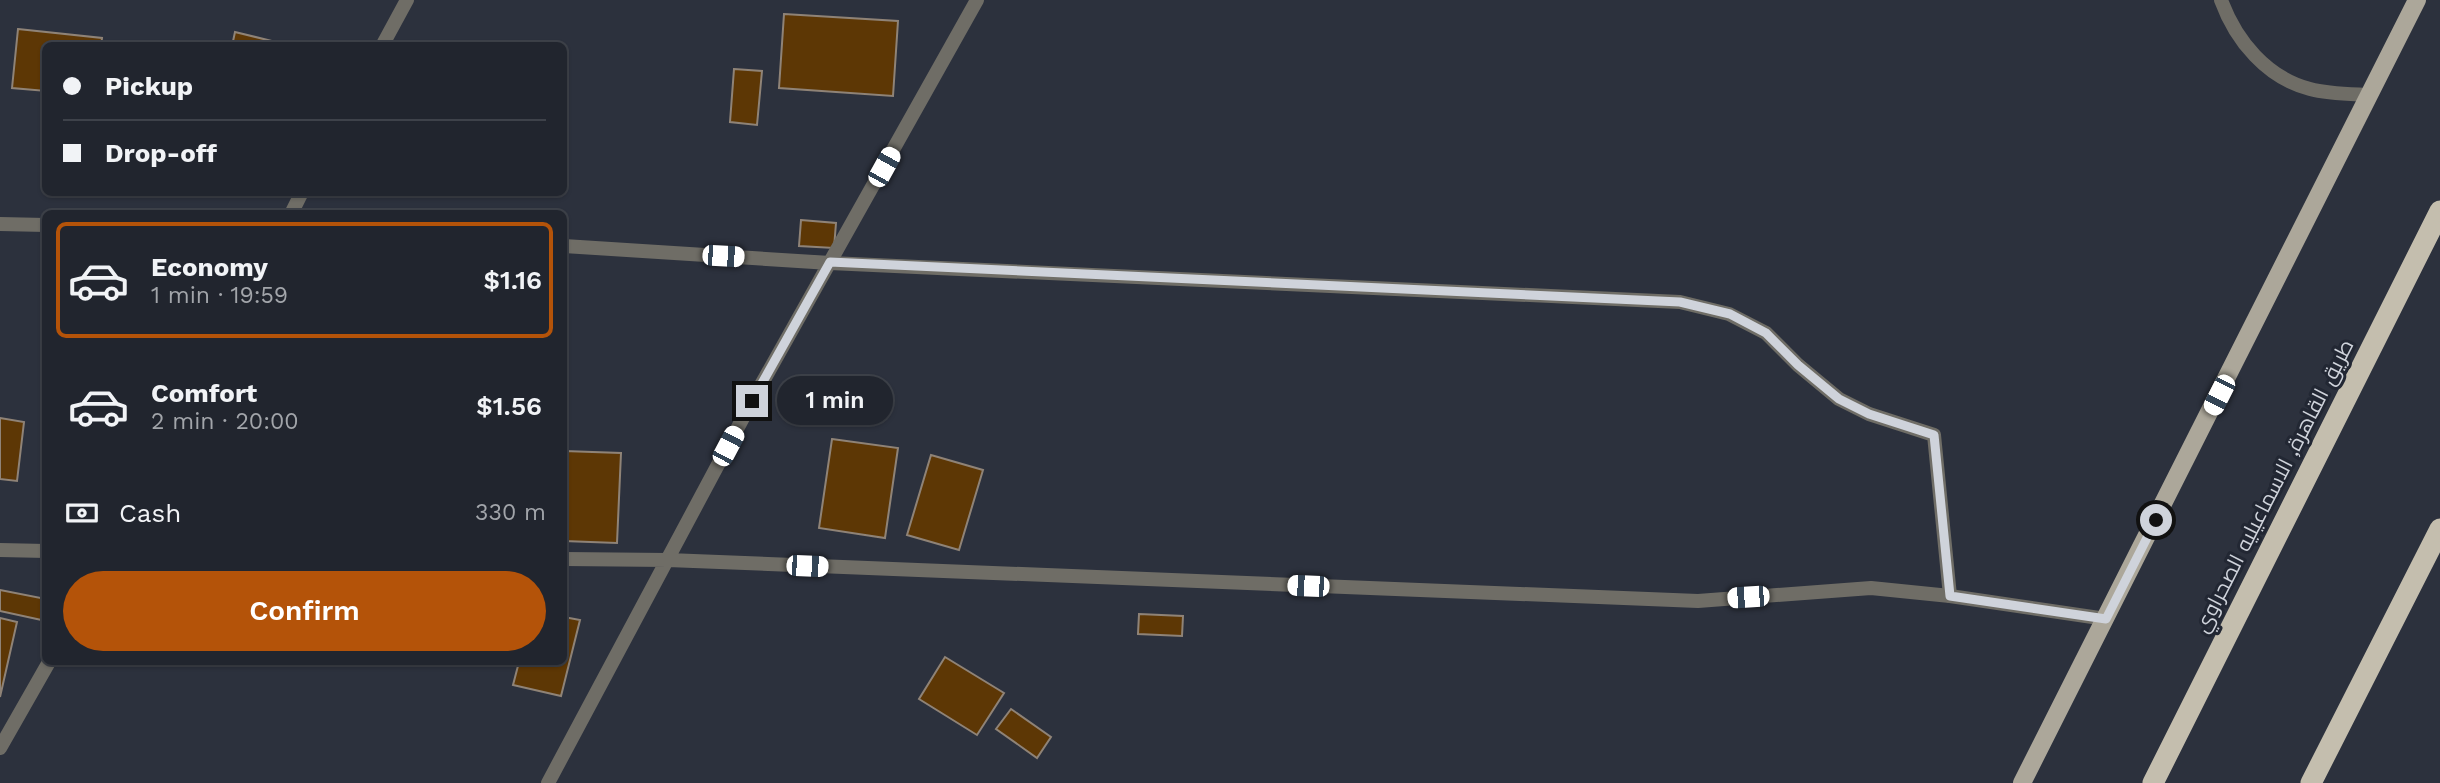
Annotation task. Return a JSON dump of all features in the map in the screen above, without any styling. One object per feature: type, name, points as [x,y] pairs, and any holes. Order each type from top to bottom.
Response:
[{"type":"highway","name":"طريق القاهرة, الاسماعيليه الصحراوي","points":[[2153,783],[2440,211]]},
{"type":"highway","points":[[2311,783],[2440,529]]},
{"type":"main road","points":[[2022,783],[2417,0]]},
{"type":"street","points":[[384,42],[407,0]]},
{"type":"street","points":[[548,783],[752,401],[977,0]]},
{"type":"street","points":[[2221,0],[2229,21],[2240,37],[2273,73],[2310,90],[2370,95]]},
{"type":"street","points":[[0,224],[42,225]]},
{"type":"street","points":[[567,246],[830,262],[1680,302],[1730,314],[1766,333],[1798,365],[1839,399],[1869,414],[1934,435],[1950,596]]},
{"type":"street","points":[[0,550],[42,551]]},
{"type":"street","points":[[567,559],[668,560],[1698,601],[1871,588],[1950,596],[2106,619]]},
{"type":"street","points":[[0,748],[47,665]]},
{"type":"building","points":[[784,14],[898,21],[893,96],[779,88]]},
{"type":"building","points":[[18,29],[102,38],[102,42],[42,42],[42,91],[12,88]]},
{"type":"building","points":[[235,32],[276,42],[233,42]]},
{"type":"building","points":[[734,69],[762,71],[757,125],[730,122]]},
{"type":"building","points":[[801,220],[836,223],[834,248],[799,246]]},
{"type":"building","points":[[0,418],[24,422],[17,481],[0,479]]},
{"type":"building","points":[[832,439],[898,448],[885,538],[819,528]]},
{"type":"building","points":[[567,451],[621,453],[617,543],[567,541]]},
{"type":"building","points":[[931,455],[983,470],[959,550],[907,535]]},
{"type":"building","points":[[0,590],[42,598],[42,620],[0,611]]},
{"type":"building","points":[[1139,614],[1183,616],[1182,636],[1138,634]]},
{"type":"building","points":[[0,618],[17,622],[0,697]]},
{"type":"building","points":[[567,618],[580,620],[561,696],[513,685],[518,665],[567,665]]},
{"type":"building","points":[[945,657],[1004,693],[977,735],[919,699]]},
{"type":"building","points":[[1011,709],[1051,737],[1037,758],[996,729]]},
{"type":"route","points":[[752,401],[830,262],[1680,302],[1730,314],[1766,333],[1798,365],[1839,399],[1869,414],[1934,435],[1950,596],[2106,619],[2156,520]]}]
